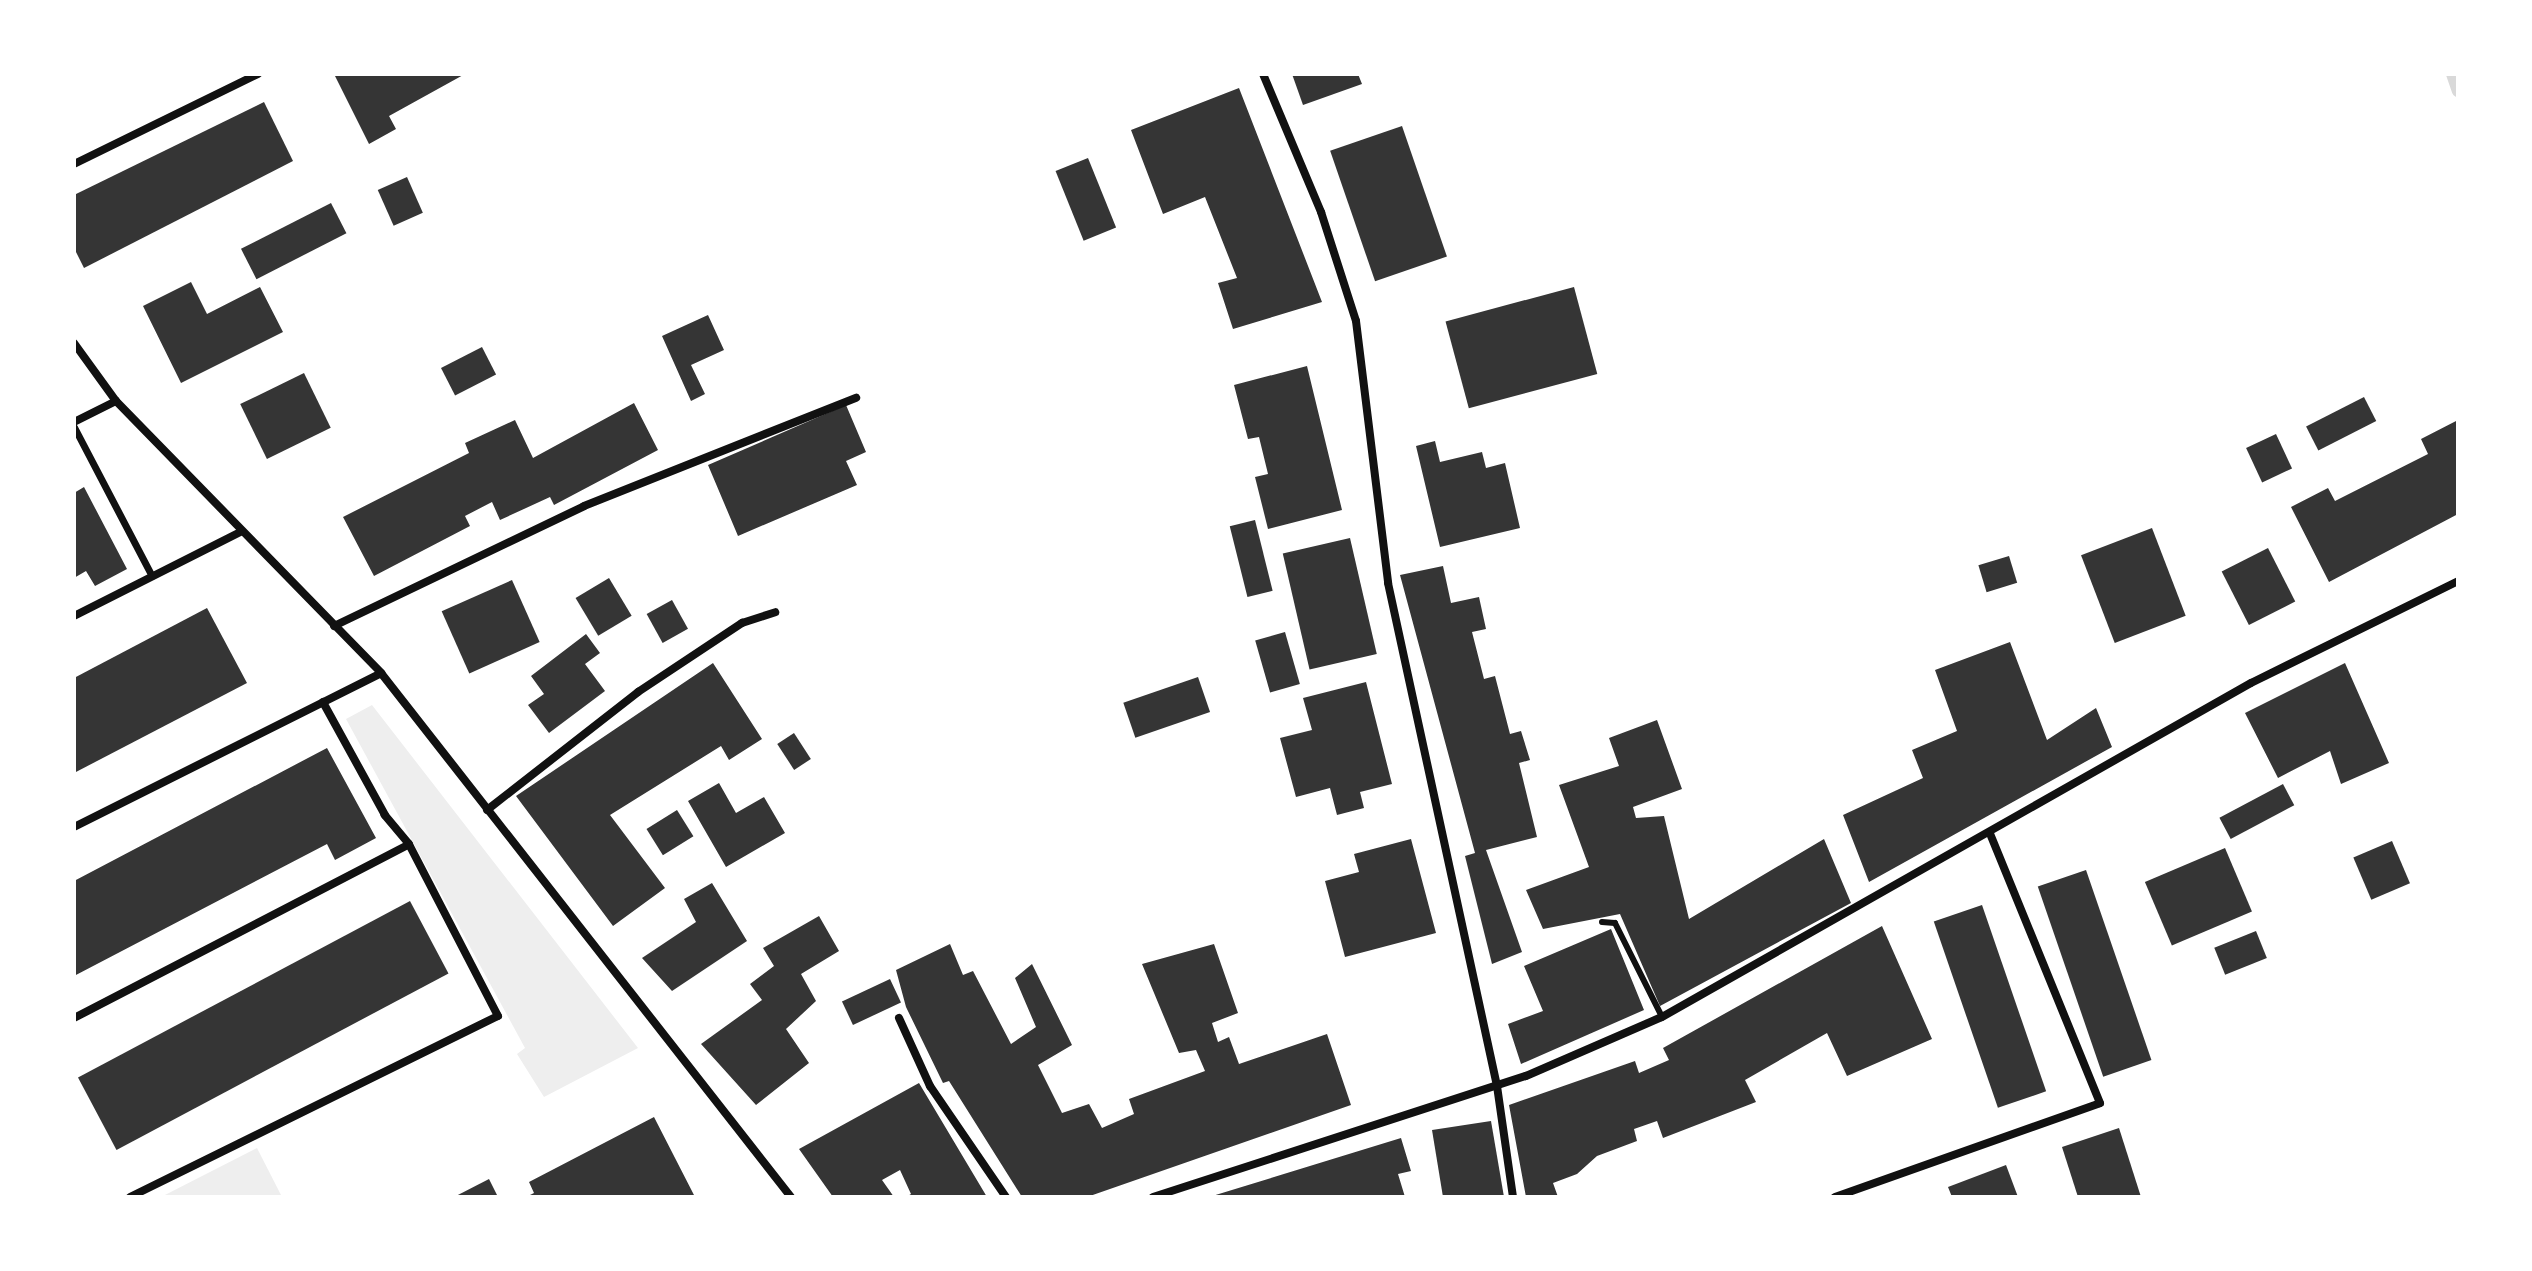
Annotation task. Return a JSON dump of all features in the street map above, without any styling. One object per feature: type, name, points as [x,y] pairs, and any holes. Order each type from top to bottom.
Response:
[{"type":"street","points":[[74,164],[258,74]]},
{"type":"street","points":[[1263,74],[1321,212],[1356,321],[1388,583],[1497,1086],[1513,1197]]},
{"type":"street","points":[[74,343],[116,401],[381,673],[791,1197]]},
{"type":"street","points":[[334,626],[584,506],[856,398]]},
{"type":"street","points":[[116,401],[74,425],[152,576]]},
{"type":"street","points":[[74,616],[242,531]]},
{"type":"street","points":[[1153,1197],[1497,1086],[1662,1017],[2251,683],[2458,581]]},
{"type":"street","points":[[487,810],[638,692],[742,623],[775,612]]},
{"type":"street","points":[[74,827],[381,673]]},
{"type":"street","points":[[130,1197],[498,1016],[409,844],[385,815],[323,702]]},
{"type":"street","points":[[1835,1197],[2100,1103],[1990,833]]},
{"type":"street","points":[[74,1018],[409,844]]},
{"type":"street","points":[[899,1018],[930,1086],[1006,1197]]},
{"type":"lane","points":[[1602,922],[1615,923],[1662,1017]]},
{"type":"shaded area","points":[[372,705],[638,1048],[544,1097],[517,1054],[525,1048],[346,719]]},
{"type":"shaded area","points":[[257,1148],[282,1197],[161,1197]]},
{"type":"building","points":[[334,74],[465,74],[389,116],[396,129],[369,144]]},
{"type":"building","points":[[1292,74],[1358,74],[1362,84],[1303,105]]},
{"type":"building","points":[[1239,88],[1322,302],[1233,329],[1218,283],[1237,278],[1205,197],[1163,214],[1131,130]]},
{"type":"building","points":[[264,102],[293,161],[84,268],[74,248],[74,195]]},
{"type":"building","points":[[1402,126],[1447,256],[1375,281],[1330,151]]},
{"type":"building","points":[[1088,158],[1116,228],[1084,241],[1056,171]]},
{"type":"building","points":[[407,177],[423,213],[394,226],[378,190]]},
{"type":"building","points":[[331,203],[346,233],[256,279],[241,249]]},
{"type":"building","points":[[191,282],[207,314],[260,287],[283,332],[181,383],[143,306]]},
{"type":"building","points":[[1574,287],[1597,374],[1469,408],[1446,321]]},
{"type":"building","points":[[708,315],[724,350],[691,365],[705,394],[691,401],[662,336]]},
{"type":"building","points":[[482,347],[496,375],[455,396],[441,368]]},
{"type":"building","points":[[1307,366],[1342,510],[1268,529],[1255,477],[1268,474],[1259,437],[1248,439],[1234,385]]},
{"type":"building","points":[[304,373],[331,428],[267,459],[240,404]]},
{"type":"building","points":[[2364,397],[2376,421],[2318,451],[2306,427]]},
{"type":"building","points":[[634,403],[658,450],[554,505],[550,497],[500,520],[492,502],[465,516],[470,526],[374,576],[343,517],[469,453],[465,443],[515,420],[533,458]]},
{"type":"building","points":[[846,405],[866,452],[846,461],[857,485],[738,536],[708,465]]},
{"type":"building","points":[[2458,420],[2458,514],[2329,582],[2291,507],[2328,488],[2335,501],[2428,454],[2421,439]]},
{"type":"building","points":[[2276,434],[2292,468],[2262,482],[2246,448]]},
{"type":"building","points":[[1435,441],[1440,462],[1482,452],[1486,468],[1505,463],[1520,528],[1440,547],[1416,446]]},
{"type":"building","points":[[84,487],[127,569],[95,586],[86,571],[74,578],[74,493]]},
{"type":"building","points":[[1255,520],[1273,591],[1247,597],[1230,526]]},
{"type":"building","points":[[2152,528],[2186,616],[2115,643],[2081,555]]},
{"type":"building","points":[[1350,538],[1377,654],[1310,669],[1283,554]]},
{"type":"building","points":[[2268,548],[2295,601],[2249,625],[2222,572]]},
{"type":"building","points":[[2009,556],[2017,583],[1987,592],[1978,565]]},
{"type":"building","points":[[1443,566],[1451,603],[1479,597],[1486,629],[1472,632],[1484,679],[1495,676],[1510,734],[1521,731],[1530,760],[1519,763],[1537,837],[1486,850],[1522,952],[1492,964],[1465,856],[1475,853],[1400,575]]},
{"type":"building","points":[[609,578],[632,616],[598,636],[576,598]]},
{"type":"building","points":[[512,580],[540,642],[469,673],[442,611]]},
{"type":"building","points":[[672,600],[688,629],[663,643],[647,614]]},
{"type":"building","points":[[207,608],[247,683],[74,773],[74,678]]},
{"type":"building","points":[[1285,632],[1300,684],[1270,692],[1255,641]]},
{"type":"building","points":[[586,634],[600,653],[585,664],[605,691],[549,733],[528,705],[544,694],[531,676]]},
{"type":"building","points":[[2010,642],[2047,740],[2096,708],[2112,747],[1869,882],[1843,815],[1923,778],[1912,750],[1957,731],[1935,670]]},
{"type":"building","points":[[713,663],[762,739],[729,760],[721,746],[610,815],[665,888],[613,926],[516,796]]},
{"type":"building","points":[[2345,663],[2389,763],[2341,784],[2330,751],[2278,778],[2245,713]]},
{"type":"building","points":[[1198,677],[1210,712],[1135,738],[1123,703]]},
{"type":"building","points":[[1366,682],[1392,784],[1360,792],[1364,808],[1337,815],[1330,788],[1296,797],[1280,738],[1312,730],[1303,698]]},
{"type":"building","points":[[1657,720],[1682,789],[1633,807],[1636,818],[1664,816],[1689,919],[1824,839],[1851,903],[1660,1006],[1620,914],[1543,929],[1526,890],[1589,867],[1559,785],[1619,766],[1609,738]]},
{"type":"building","points":[[794,733],[811,759],[794,770],[777,744]]},
{"type":"building","points":[[327,748],[376,838],[335,860],[327,844],[74,976],[74,881]]},
{"type":"building","points":[[719,783],[736,813],[764,797],[785,833],[726,867],[688,801]]},
{"type":"building","points":[[2283,784],[2294,805],[2231,839],[2219,818]]},
{"type":"building","points":[[677,810],[693,836],[663,855],[646,829]]},
{"type":"building","points":[[1411,839],[1436,933],[1345,957],[1325,881],[1359,872],[1354,854]]},
{"type":"building","points":[[2392,841],[2410,883],[2371,900],[2353,857]]},
{"type":"building","points":[[2225,848],[2252,912],[2172,946],[2145,882]]},
{"type":"building","points":[[2086,870],[2151,1060],[2103,1077],[2038,887]]},
{"type":"building","points":[[712,883],[747,941],[672,991],[642,958],[696,922],[684,899]]},
{"type":"building","points":[[410,901],[448,973],[117,1150],[78,1078]]},
{"type":"building","points":[[1982,905],[2046,1091],[1998,1108],[1934,922]]},
{"type":"building","points":[[819,916],[839,951],[801,974],[816,1001],[786,1029],[809,1063],[756,1105],[701,1044],[762,1000],[750,984],[774,966],[763,948]]},
{"type":"building","points":[[1882,926],[1932,1039],[1847,1076],[1827,1033],[1745,1080],[1756,1102],[1663,1138],[1657,1121],[1634,1129],[1637,1141],[1597,1156],[1577,1174],[1553,1183],[1558,1197],[1526,1197],[1509,1105],[1635,1061],[1639,1073],[1669,1060],[1663,1048]]},
{"type":"building","points":[[1611,929],[1644,1010],[1521,1064],[1508,1024],[1543,1011],[1524,966]]},
{"type":"building","points":[[2256,931],[2267,958],[2225,975],[2214,948]]},
{"type":"building","points":[[950,944],[963,975],[973,971],[1011,1044],[1036,1027],[1015,978],[1032,964],[1072,1045],[1038,1065],[1062,1113],[1089,1104],[1102,1128],[1134,1114],[1129,1099],[1205,1071],[1196,1050],[1179,1053],[1142,964],[1214,944],[1238,1013],[1212,1023],[1218,1042],[1229,1037],[1239,1064],[1327,1034],[1351,1105],[1087,1197],[1022,1197],[949,1081],[943,1083],[906,1007],[896,970]]},
{"type":"building","points":[[890,979],[901,1003],[853,1025],[842,1001]]},
{"type":"building","points":[[919,1083],[987,1197],[906,1197],[911,1194],[900,1170],[882,1180],[894,1197],[833,1197],[799,1149]]},
{"type":"building","points":[[654,1117],[695,1197],[526,1197],[534,1193],[529,1182]]},
{"type":"building","points":[[1491,1121],[1504,1197],[1443,1197],[1432,1130]]},
{"type":"building","points":[[2119,1128],[2141,1197],[2078,1197],[2062,1147]]},
{"type":"building","points":[[1401,1138],[1411,1171],[1398,1174],[1405,1197],[1209,1197]]},
{"type":"building","points":[[2006,1165],[2018,1197],[1952,1197],[1948,1187]]},
{"type":"building","points":[[489,1179],[498,1197],[454,1197]]},
{"type":"waterway","points":[[2452,74],[2458,91]]}]
